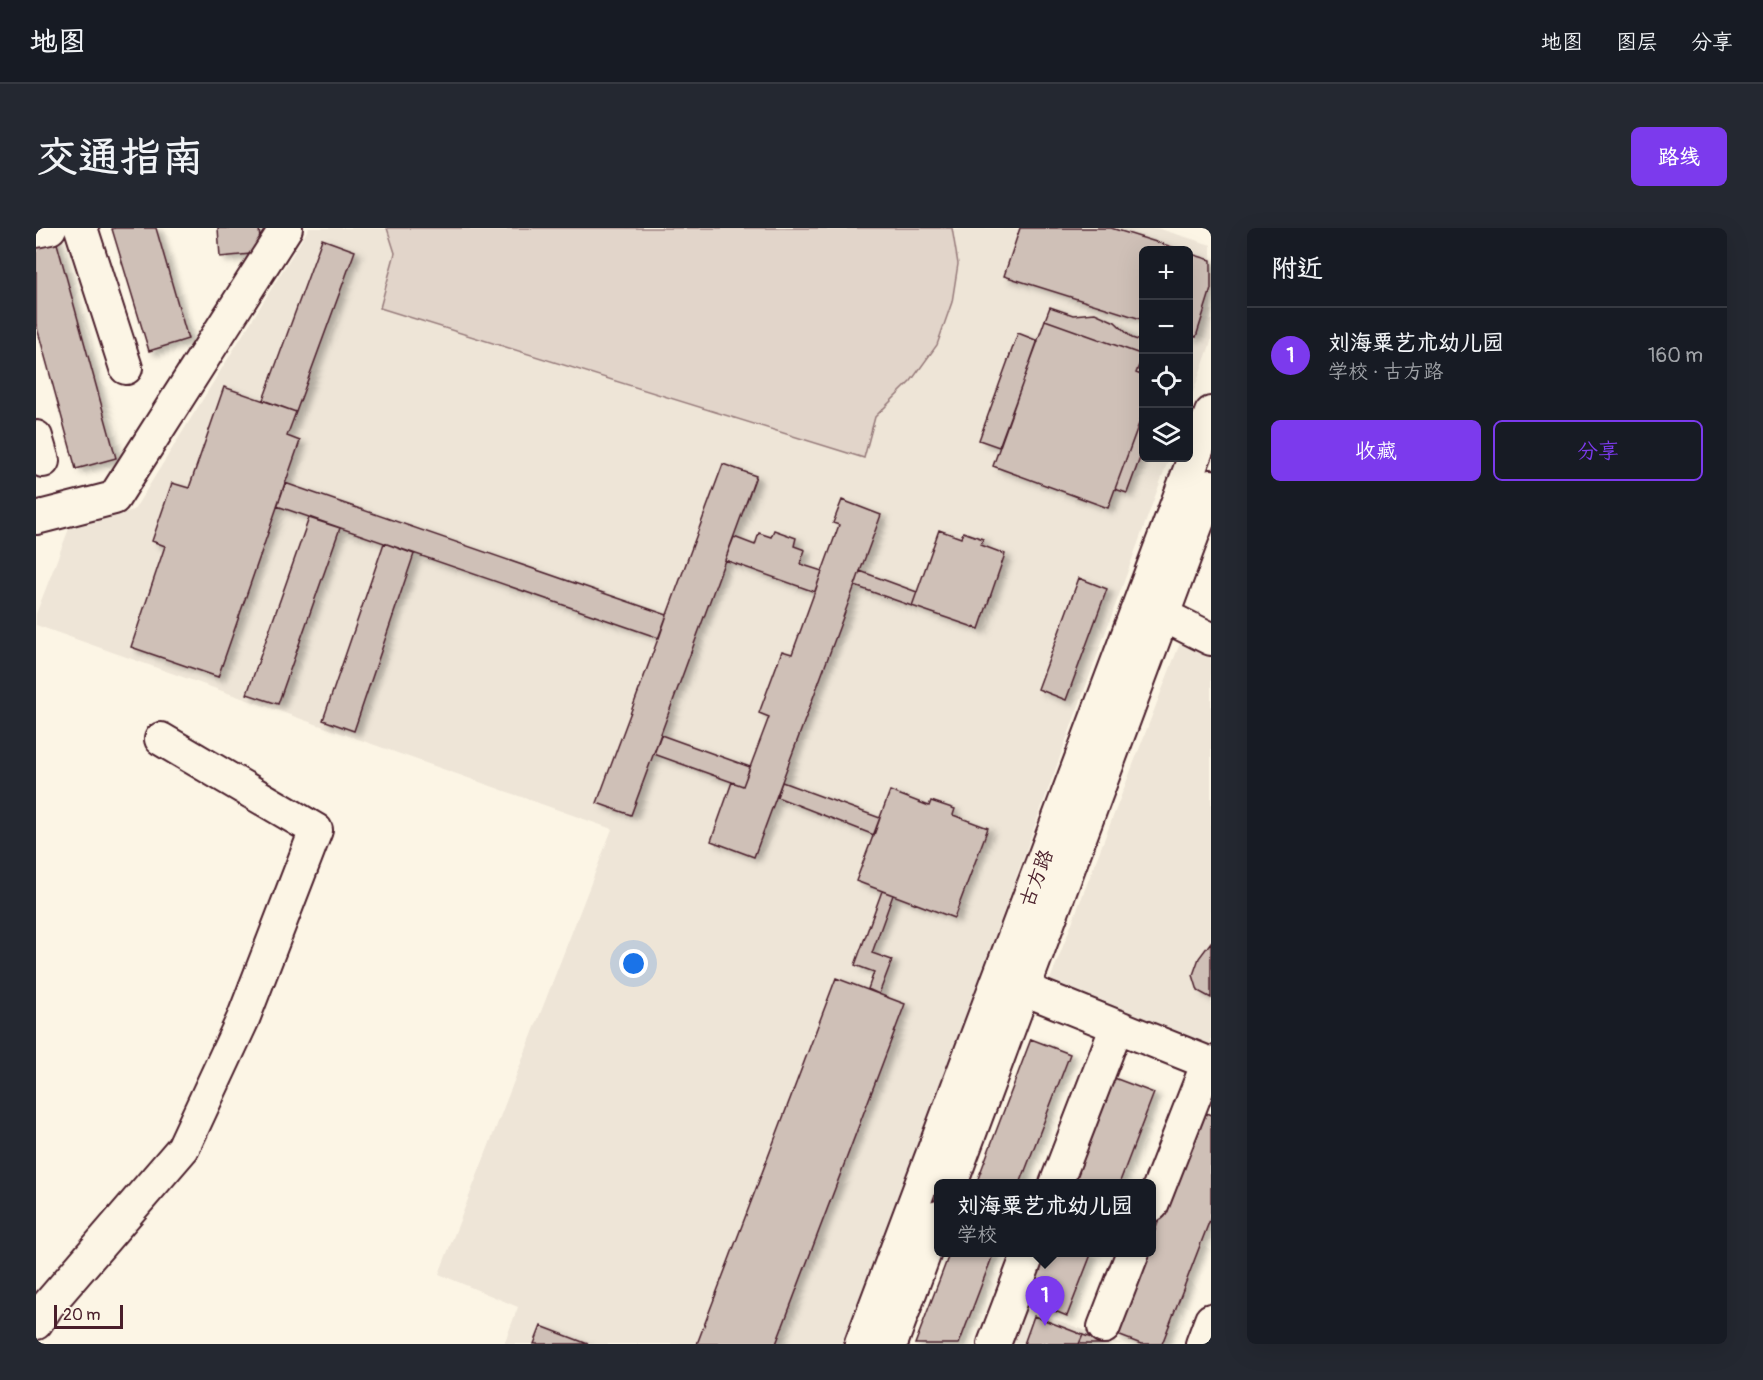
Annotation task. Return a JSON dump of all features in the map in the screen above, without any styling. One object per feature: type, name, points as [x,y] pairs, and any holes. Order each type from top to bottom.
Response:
[{"type":"street","points":[[36,231],[50,228]]},
{"type":"street","points":[[81,228],[126,368]]},
{"type":"street","points":[[36,518],[114,498],[286,228]]},
{"type":"street","name":"古方路","points":[[861,1344],[1211,413]]},
{"type":"street","name":"古方路","points":[[953,1179],[1211,486]]},
{"type":"street","points":[[1163,615],[1211,639]]},
{"type":"street","points":[[36,1323],[48,1305],[183,1148],[243,1019],[316,830],[161,739]]},
{"type":"street","points":[[1024,989],[1209,1063],[1156,1195]]},
{"type":"street","points":[[1058,1179],[1117,1026]]},
{"type":"street","points":[[891,1344],[934,1230]]},
{"type":"street","points":[[993,1344],[1027,1257]]},
{"type":"street","points":[[1104,1327],[1131,1257]]},
{"type":"street","points":[[1202,1344],[1211,1320]]},
{"type":"shaded area","points":[[309,228],[1157,228],[1211,245],[1211,342],[1193,393],[1193,246],[1139,246],[1139,462],[1168,462],[846,1344],[504,1344],[518,1307],[439,1274],[612,829],[36,625],[36,614],[70,526],[134,510]]},
{"type":"shaded area","points":[[387,228],[952,228],[958,264],[952,302],[937,345],[911,381],[875,417],[864,458],[380,308],[395,253]]},
{"type":"shaded area","points":[[1182,638],[1211,653],[1211,1050],[1048,985]]},
{"type":"shaded area","points":[[1024,1308],[1122,1344],[1011,1344]]},
{"type":"building","points":[[156,228],[188,339],[149,351],[112,229]]},
{"type":"building","points":[[218,228],[259,228],[261,253],[220,257]]},
{"type":"building","points":[[1020,228],[1111,228],[1169,246],[1139,246],[1139,318],[1004,276]]},
{"type":"building","points":[[55,236],[116,458],[76,469],[36,324],[36,241]]},
{"type":"building","points":[[322,239],[355,251],[296,412],[263,400]]},
{"type":"building","points":[[1193,255],[1211,260],[1211,289],[1196,337],[1193,336]]},
{"type":"building","points":[[1050,307],[1073,315],[1095,313],[1115,322],[1132,338],[1139,340],[1139,354],[1045,320]]},
{"type":"building","points":[[1045,320],[1139,354],[1136,373],[1139,374],[1139,424],[1108,508],[993,466]]},
{"type":"building","points":[[1018,333],[1038,341],[999,447],[979,440]]},
{"type":"building","points":[[224,387],[296,412],[287,436],[300,441],[218,677],[131,647],[165,546],[152,541],[172,483],[189,488]]},
{"type":"building","points":[[1139,424],[1139,461],[1127,493],[1115,489]]},
{"type":"building","points":[[723,464],[756,476],[631,815],[597,803]]},
{"type":"building","points":[[285,483],[667,615],[659,638],[277,506]]},
{"type":"building","points":[[842,500],[881,515],[754,857],[711,841],[732,782],[743,786],[769,717],[759,713],[782,651],[792,654],[839,525],[833,523]]},
{"type":"building","points":[[309,518],[340,528],[278,704],[247,694]]},
{"type":"building","points":[[774,530],[796,538],[794,546],[805,550],[800,564],[822,571],[815,592],[725,560],[734,537],[755,545],[759,533],[771,537]]},
{"type":"building","points":[[939,530],[961,538],[963,532],[983,539],[981,545],[1005,554],[979,629],[912,606]]},
{"type":"building","points":[[384,543],[414,554],[354,731],[323,720]]},
{"type":"building","points":[[860,571],[917,592],[912,606],[855,586]]},
{"type":"building","points":[[1079,578],[1107,589],[1066,700],[1038,689]]},
{"type":"building","points":[[661,735],[750,767],[743,786],[654,754]]},
{"type":"building","points":[[782,782],[880,818],[874,835],[777,797]]},
{"type":"building","points":[[890,791],[929,806],[931,801],[955,809],[953,815],[988,828],[954,918],[856,881]]},
{"type":"building","points":[[882,891],[893,895],[872,953],[892,960],[879,994],[868,989],[874,972],[855,965]]},
{"type":"building","points":[[1211,942],[1211,998],[1198,991],[1193,975],[1199,958]]},
{"type":"building","points":[[836,978],[905,1004],[776,1344],[697,1344]]},
{"type":"building","points":[[1031,1039],[1070,1054],[1022,1179],[978,1179]]},
{"type":"building","points":[[1109,1076],[1154,1093],[1121,1179],[1069,1179]]},
{"type":"building","points":[[1201,1111],[1211,1115],[1211,1217],[1162,1344],[1141,1344],[1115,1334],[1144,1257],[1156,1257],[1156,1228]]},
{"type":"building","points":[[948,1257],[992,1257],[959,1344],[915,1344]]},
{"type":"building","points":[[1039,1257],[1090,1257],[1067,1316],[1023,1298]]},
{"type":"building","points":[[1034,1316],[1083,1335],[1079,1344],[1024,1344]]},
{"type":"building","points":[[541,1326],[588,1344],[534,1344]]},
{"type":"building","points":[[1083,1335],[1108,1344],[1079,1344]]},
{"type":"place","name":"刘海粟艺术幼儿园","points":[[1045,1326]]}]
